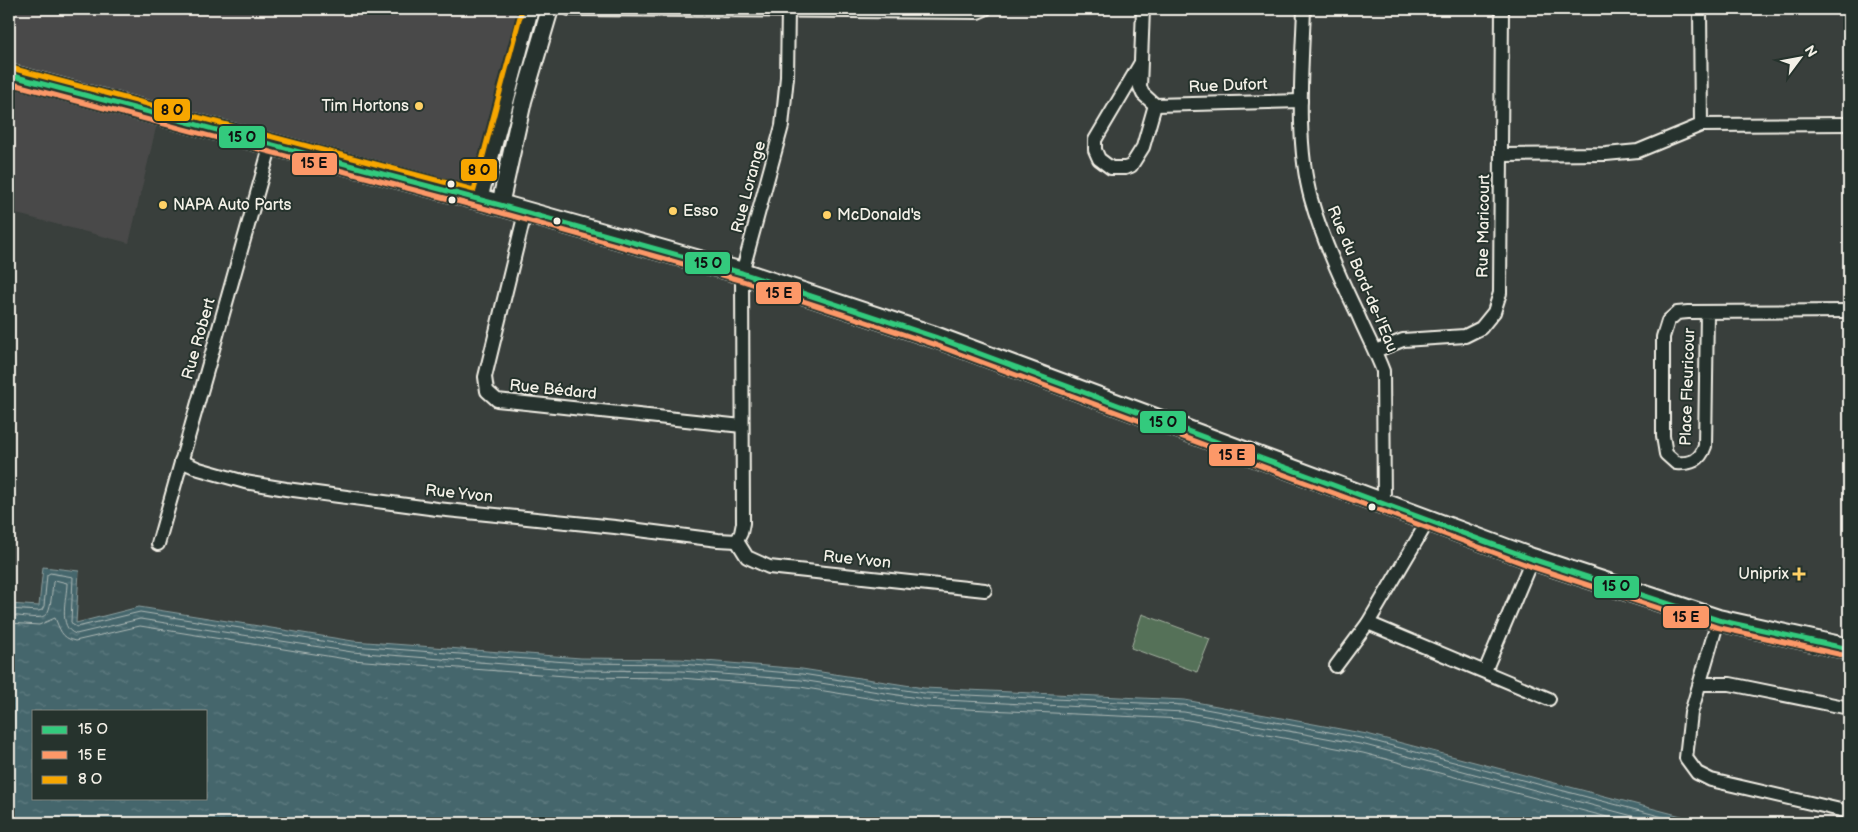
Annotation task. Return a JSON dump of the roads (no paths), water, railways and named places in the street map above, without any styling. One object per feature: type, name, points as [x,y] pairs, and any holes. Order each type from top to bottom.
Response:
[{"type":"main road","points":[[9,75],[500,204],[525,213],[742,273],[935,337],[1532,559],[1718,620],[1849,649]]},
{"type":"street","points":[[479,199],[530,9]]},
{"type":"street","points":[[500,204],[523,101],[550,9]]},
{"type":"street","points":[[569,9],[978,12],[985,9]]},
{"type":"street","points":[[1141,62],[1094,140],[1095,150],[1099,159],[1111,168],[1131,166],[1143,147],[1155,105],[1143,94],[1140,87],[1141,62],[1143,9]]},
{"type":"street","name":"Rue du Bord-de-l'Eau","points":[[1304,9],[1301,101],[1303,153],[1310,198],[1347,293],[1383,371],[1384,504]]},
{"type":"street","name":"Rue Maricourt","points":[[1375,351],[1403,340],[1465,336],[1481,328],[1494,312],[1500,293],[1502,9]]},
{"type":"street","name":"Rue Lorange","points":[[737,541],[743,523],[742,273],[782,126],[787,77],[788,10]]},
{"type":"street","points":[[1698,11],[1701,125]]},
{"type":"street","name":"Rue Dufort","points":[[1155,105],[1301,101]]},
{"type":"street","points":[[1501,155],[1606,154],[1638,151],[1701,125],[1849,124]]},
{"type":"street","name":"Rue Robert","points":[[158,544],[271,144]]},
{"type":"street","name":"Rue Bédard","points":[[525,213],[485,377],[487,391],[497,400],[742,426]]},
{"type":"street","name":"Place Fleuricour","points":[[1707,312],[1705,446],[1702,455],[1694,462],[1676,463],[1666,454],[1663,436],[1663,337],[1668,321],[1676,313],[1707,312],[1849,312]]},
{"type":"street","name":"Rue Yvon","points":[[181,461],[199,469],[245,482],[286,489],[437,508],[615,526],[737,541],[747,557],[769,567],[985,590]]},
{"type":"street","points":[[1336,666],[1368,624],[1428,521]]},
{"type":"street","points":[[1485,671],[1532,559]]},
{"type":"street","points":[[1718,620],[1691,713],[1686,758],[1697,773],[1711,780],[1849,812]]},
{"type":"street","points":[[1368,624],[1550,699]]},
{"type":"street","points":[[1700,684],[1730,684],[1849,708]]},
{"type":"water","points":[[43,567],[79,571],[76,623],[139,607],[353,641],[581,658],[681,659],[802,669],[924,688],[1185,700],[1367,734],[1708,823],[9,823],[9,604],[39,606]]},
{"type":"place","name":"Tim Hortons","points":[[419,106]]},
{"type":"place","name":"NAPA Auto Parts","points":[[163,205]]},
{"type":"place","name":"Esso","points":[[673,211]]},
{"type":"place","name":"McDonald's","points":[[827,215]]},
{"type":"place","name":"Uniprix","points":[[1799,574]]}]
